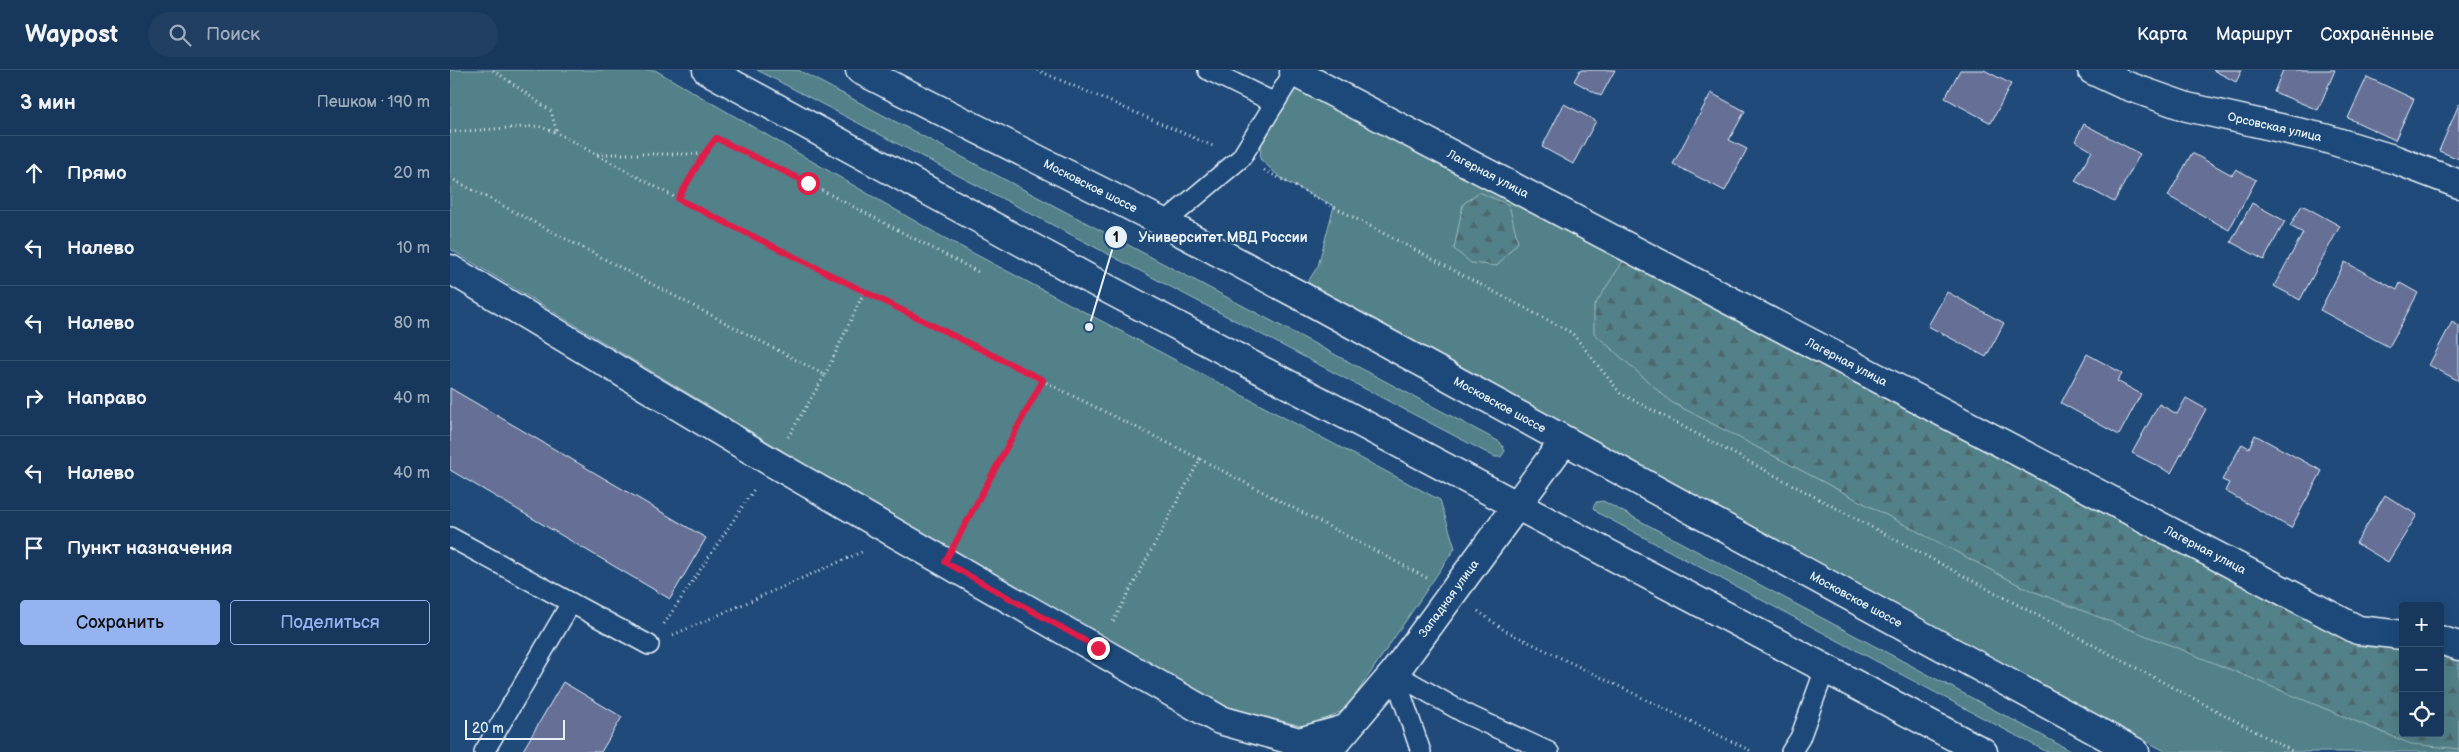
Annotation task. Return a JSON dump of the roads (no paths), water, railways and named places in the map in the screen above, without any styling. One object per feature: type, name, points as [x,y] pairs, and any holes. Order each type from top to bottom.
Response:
[{"type":"street","points":[[707,70],[1106,288],[1982,752]]},
{"type":"street","name":"Московское шоссе","points":[[860,70],[1164,224],[2135,752]]},
{"type":"street","name":"Орсовская улица","points":[[2092,70],[2122,84],[2187,107],[2324,138],[2396,160],[2459,184]]},
{"type":"street","name":"Лагерная улица","points":[[1294,71],[2358,630],[2399,635]]},
{"type":"street","points":[[450,268],[772,463],[1098,648],[1220,720],[1299,742],[1346,730]]},
{"type":"street","name":"Западная улица","points":[[1327,752],[1394,673],[1564,441]]},
{"type":"street","points":[[2444,641],[2459,646]]},
{"type":"lane","points":[[1208,70],[1275,103]]},
{"type":"lane","points":[[1164,224],[1241,158],[1294,71]]},
{"type":"lane","points":[[450,537],[649,645]]},
{"type":"lane","points":[[484,752],[571,603]]},
{"type":"lane","points":[[1791,752],[1800,738],[1826,669]]},
{"type":"lane","points":[[1394,673],[1421,752]]},
{"type":"lane","points":[[1394,673],[1466,714],[1550,752]]},
{"type":"place","name":"Университет МВД России","points":[[1089,327]]}]
